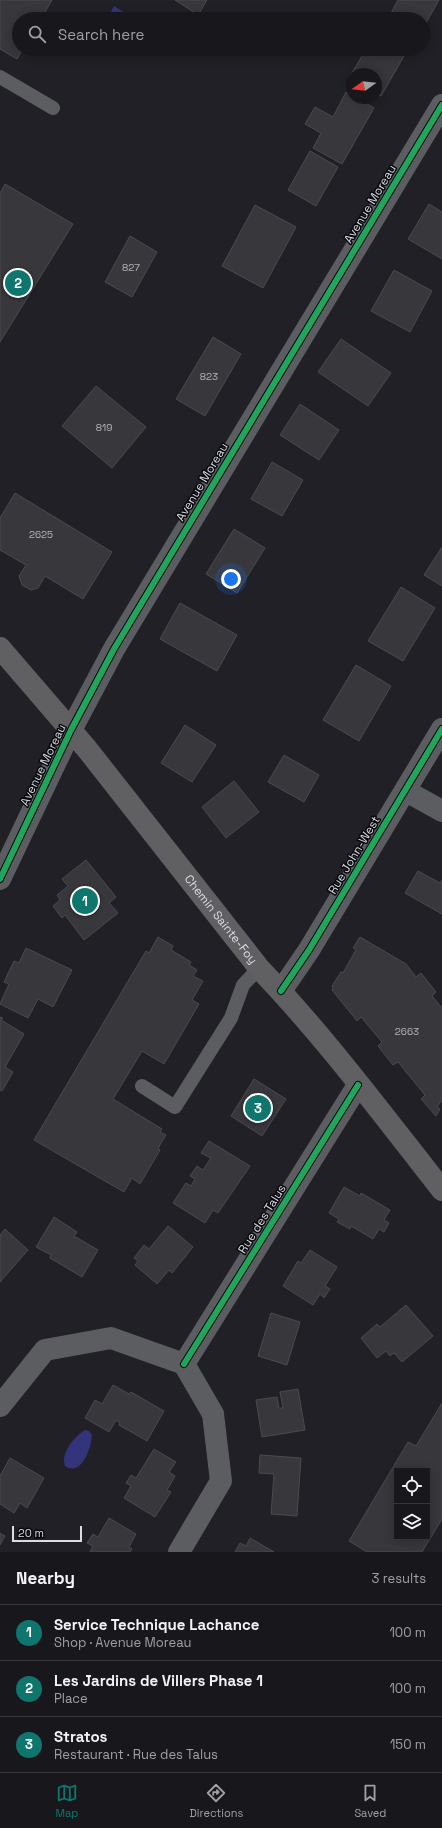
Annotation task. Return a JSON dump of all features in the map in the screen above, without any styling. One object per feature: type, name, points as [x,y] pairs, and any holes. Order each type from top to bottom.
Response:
[{"type":"main road","name":"Chemin Sainte-Foy","points":[[0,648],[71,730],[259,968],[281,991],[442,1190]]},
{"type":"street","name":"Avenue Moreau","points":[[0,879],[71,730],[114,649],[442,105]]},
{"type":"street","name":"Rue John-West","points":[[281,991],[309,950],[442,729]]},
{"type":"street","points":[[406,791],[442,811]]},
{"type":"street","name":"Rue des Talus","points":[[184,1364],[358,1085]]},
{"type":"street","points":[[0,1406],[45,1350],[110,1338],[184,1364],[213,1414],[221,1481],[179,1552]]},
{"type":"lane","points":[[0,77],[53,108]]},
{"type":"lane","points":[[142,1086],[175,1107],[231,1018],[242,984],[259,968]]},
{"type":"shaded area","points":[[114,6],[123,12],[111,12]]},
{"type":"shaded area","points":[[85,1430],[89,1431],[92,1435],[90,1447],[84,1460],[76,1468],[65,1466],[64,1461],[66,1450],[77,1436]]},
{"type":"building","points":[[0,0],[52,0],[45,12],[12,12],[12,56],[19,56],[17,59],[0,49]]},
{"type":"building","points":[[175,0],[207,0],[200,12],[193,12]]},
{"type":"building","points":[[398,0],[439,0],[430,16],[430,12],[392,12]]},
{"type":"building","points":[[362,56],[404,56],[382,94],[382,68],[355,68]]},
{"type":"building","points":[[346,92],[346,104],[367,104],[374,108],[342,164],[313,148],[321,133],[305,124],[315,107],[333,117]]},
{"type":"building","points":[[310,151],[338,167],[316,206],[288,190]]},
{"type":"building","points":[[5,184],[73,224],[0,342],[0,193]]},
{"type":"building","points":[[429,204],[442,212],[442,259],[408,239]]},
{"type":"building","points":[[255,205],[296,227],[263,288],[222,266]]},
{"type":"building","points":[[130,236],[157,252],[132,297],[105,282]]},
{"type":"building","points":[[394,270],[432,291],[410,332],[371,311]]},
{"type":"building","points":[[213,337],[241,354],[205,416],[176,399]]},
{"type":"building","points":[[341,339],[391,373],[368,406],[318,372]]},
{"type":"building","points":[[96,386],[146,427],[112,468],[62,426]]},
{"type":"building","points":[[300,404],[339,430],[319,460],[280,435]]},
{"type":"building","points":[[272,462],[303,480],[282,516],[251,499]]},
{"type":"building","points":[[15,493],[112,552],[83,599],[45,576],[38,588],[31,590],[22,585],[19,576],[26,565],[0,550],[0,518]]},
{"type":"building","points":[[234,529],[265,548],[237,593],[206,574]]},
{"type":"building","points":[[442,547],[442,586],[424,575]]},
{"type":"building","points":[[401,587],[435,608],[403,661],[368,641]]},
{"type":"building","points":[[180,603],[237,635],[217,671],[160,639]]},
{"type":"building","points":[[356,665],[391,686],[359,741],[323,720]]},
{"type":"building","points":[[185,725],[216,745],[192,782],[161,763]]},
{"type":"building","points":[[284,755],[319,775],[304,802],[268,782]]},
{"type":"building","points":[[234,781],[259,812],[226,838],[202,807]]},
{"type":"building","points":[[86,860],[116,897],[109,903],[118,913],[84,940],[65,915],[62,918],[53,906],[60,900],[57,895],[68,886],[62,879]]},
{"type":"building","points":[[418,871],[440,883],[442,880],[442,914],[405,893]]},
{"type":"building","points":[[158,937],[173,946],[171,950],[191,962],[189,965],[197,970],[193,976],[203,981],[192,1000],[199,1004],[164,1064],[142,1051],[113,1099],[162,1129],[160,1132],[166,1135],[158,1148],[160,1150],[140,1184],[132,1178],[124,1192],[34,1140],[146,951],[149,953]]},
{"type":"building","points":[[360,937],[406,964],[416,977],[421,973],[436,992],[432,996],[442,1008],[442,1100],[437,1107],[440,1109],[436,1116],[421,1099],[425,1095],[398,1062],[393,1065],[378,1046],[382,1042],[361,1017],[357,1021],[332,990],[332,986],[341,972],[343,973],[356,950],[353,948]]},
{"type":"building","points":[[26,948],[72,970],[53,1007],[38,999],[28,1018],[0,1004],[9,984],[4,982],[14,961],[19,963]]},
{"type":"building","points":[[0,1017],[3,1018],[1,1020],[24,1034],[5,1067],[13,1072],[2,1091],[0,1090]]},
{"type":"building","points":[[254,1079],[286,1099],[262,1136],[231,1116]]},
{"type":"building","points":[[209,1141],[250,1166],[218,1213],[213,1210],[205,1223],[173,1203],[186,1183],[191,1186],[195,1179],[190,1176],[197,1166],[203,1170],[211,1158],[201,1153]]},
{"type":"building","points":[[344,1187],[360,1196],[361,1193],[390,1210],[384,1220],[389,1223],[384,1232],[379,1229],[373,1239],[351,1226],[350,1229],[337,1222],[339,1219],[329,1213]]},
{"type":"building","points":[[54,1217],[77,1232],[74,1236],[98,1250],[82,1277],[50,1258],[51,1255],[36,1247]]},
{"type":"building","points":[[168,1226],[193,1247],[172,1273],[169,1270],[157,1284],[135,1265],[138,1261],[134,1258],[144,1245],[149,1249]]},
{"type":"building","points":[[5,1229],[28,1250],[0,1282],[0,1235]]},
{"type":"building","points":[[310,1250],[337,1267],[325,1286],[330,1289],[324,1298],[320,1294],[313,1305],[283,1286],[298,1261],[301,1263]]},
{"type":"building","points":[[406,1305],[433,1336],[402,1362],[394,1353],[390,1356],[386,1351],[377,1358],[361,1338],[377,1324],[380,1327]]},
{"type":"building","points":[[271,1313],[300,1322],[287,1365],[258,1356]]},
{"type":"building","points":[[113,1385],[129,1394],[131,1392],[164,1411],[147,1441],[119,1425],[120,1423],[116,1420],[109,1432],[85,1418],[95,1400],[102,1404]]},
{"type":"building","points":[[298,1389],[305,1430],[262,1437],[256,1400],[277,1397],[279,1408],[283,1408],[280,1392]]},
{"type":"building","points":[[442,1403],[442,1519],[430,1539],[430,1468],[394,1468],[394,1540],[429,1540],[422,1552],[367,1552],[349,1541],[408,1442],[416,1446]]},
{"type":"building","points":[[154,1449],[176,1462],[169,1472],[175,1476],[167,1490],[171,1492],[155,1517],[124,1498],[131,1486],[126,1483],[131,1475],[136,1478]]},
{"type":"building","points":[[260,1455],[301,1458],[297,1516],[271,1514],[274,1474],[259,1473]]},
{"type":"building","points":[[10,1458],[44,1478],[27,1508],[20,1503],[14,1513],[0,1504],[0,1476]]},
{"type":"building","points":[[109,1518],[136,1534],[129,1547],[132,1549],[130,1552],[90,1552],[93,1546],[87,1543],[93,1534],[98,1537]]},
{"type":"building","points":[[0,1533],[5,1536],[0,1545]]},
{"type":"building","points":[[250,1538],[274,1552],[235,1552],[240,1543],[246,1546]]},
{"type":"cycle path","points":[[0,879],[71,730],[114,649],[442,105]]},
{"type":"cycle path","points":[[281,991],[309,950],[442,729]]},
{"type":"cycle path","points":[[184,1364],[358,1085]]},
{"type":"place","name":"Les Jardins de Villers Phase 1","points":[[18,283]]},
{"type":"place","name":"Service Technique Lachance","points":[[85,901]]},
{"type":"place","name":"Stratos","points":[[258,1108]]}]
